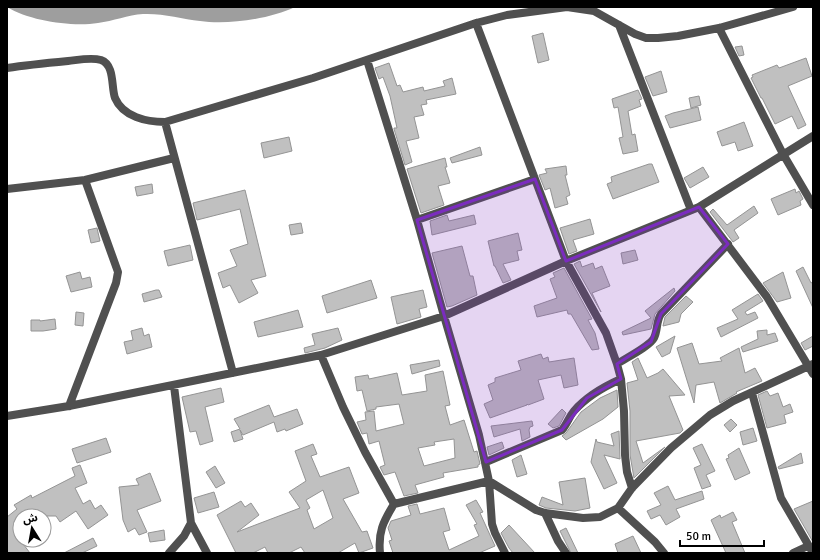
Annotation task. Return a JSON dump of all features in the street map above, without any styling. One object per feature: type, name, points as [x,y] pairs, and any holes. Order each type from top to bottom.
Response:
[{"type":"street","points":[[507,15],[514,7]]},
{"type":"street","points":[[7,68],[91,59],[103,60],[109,66],[114,92],[120,106],[141,119],[152,122],[165,122],[367,60],[476,23],[507,15],[567,7],[594,11],[635,34],[646,38],[678,36],[719,28],[793,7]]},
{"type":"street","points":[[476,23],[566,260],[606,333],[617,364],[621,379],[624,411],[627,472],[632,488]]},
{"type":"street","points":[[619,25],[696,208],[728,244],[766,297],[811,366],[813,374]]},
{"type":"street","points":[[719,28],[783,154],[813,205]]},
{"type":"street","points":[[367,60],[417,220],[479,435],[486,462],[489,482],[492,524],[494,533],[505,553]]},
{"type":"street","points":[[165,122],[233,373]]},
{"type":"street","points":[[7,416],[174,386],[321,355],[444,316],[566,260],[696,208],[813,136]]},
{"type":"street","points":[[7,189],[85,180],[174,158]]},
{"type":"street","points":[[417,220],[535,179]]},
{"type":"street","points":[[69,406],[116,283],[118,272],[85,180]]},
{"type":"street","points":[[617,364],[651,342],[655,337],[658,318],[661,314],[728,244]]},
{"type":"street","points":[[321,355],[343,407],[365,452],[394,504]]},
{"type":"street","points":[[380,553],[379,540],[383,524],[394,504],[489,482],[536,510],[545,513],[584,518],[600,517],[618,508],[632,488],[671,448],[710,415],[732,401],[811,366]]},
{"type":"street","points":[[486,462],[562,430],[567,425],[573,412],[587,398],[602,387],[621,379]]},
{"type":"street","points":[[174,386],[191,523],[207,553]]},
{"type":"street","points":[[752,393],[781,498],[813,553]]},
{"type":"street","points":[[618,508],[655,542],[664,553]]},
{"type":"street","points":[[545,513],[558,541],[566,553]]},
{"type":"street","points":[[169,553],[184,536],[191,523]]},
{"type":"street","points":[[793,553],[808,546]]},
{"type":"highlighted area","points":[[535,179],[566,261],[699,207],[728,244],[661,314],[651,342],[617,364],[621,379],[587,398],[562,430],[486,462],[417,220]]},
{"type":"shaded area","points":[[7,7],[295,7],[274,15],[249,20],[211,22],[157,14],[143,14],[98,23],[76,24],[51,22],[27,16]]},
{"type":"building","points":[[543,33],[549,60],[538,63],[532,36]]},
{"type":"building","points":[[742,46],[744,55],[739,56],[735,47]]},
{"type":"building","points":[[806,58],[812,76],[788,86],[806,125],[798,129],[792,116],[775,124],[751,78],[753,77],[752,75],[777,65],[779,68]]},
{"type":"building","points":[[389,63],[397,86],[400,85],[403,92],[423,87],[424,91],[445,86],[443,81],[452,78],[456,94],[426,100],[427,104],[421,105],[424,115],[414,117],[419,138],[406,141],[412,162],[405,165],[394,129],[397,128],[390,96],[383,77],[379,79],[375,68]]},
{"type":"building","points":[[661,71],[667,92],[653,96],[645,77]]},
{"type":"building","points":[[638,90],[642,99],[639,100],[641,106],[628,111],[632,135],[635,134],[638,151],[623,154],[619,138],[623,137],[618,107],[614,108],[612,99]]},
{"type":"building","points":[[699,96],[701,105],[691,108],[689,98]]},
{"type":"building","points":[[698,107],[701,120],[670,128],[665,116]]},
{"type":"building","points":[[744,122],[753,146],[738,151],[735,142],[722,146],[717,132]]},
{"type":"building","points":[[289,137],[292,151],[264,158],[261,143]]},
{"type":"building","points":[[480,147],[482,155],[452,163],[450,158]]},
{"type":"building","points":[[445,158],[447,167],[445,167],[450,183],[438,186],[444,205],[421,213],[407,169]]},
{"type":"building","points":[[652,164],[659,182],[613,199],[607,184],[612,182],[611,177]]},
{"type":"building","points":[[566,166],[567,175],[565,175],[570,195],[566,197],[568,204],[555,208],[550,188],[545,190],[539,175],[547,173],[545,169]]},
{"type":"building","points":[[703,167],[709,177],[690,188],[684,178]]},
{"type":"building","points":[[152,184],[153,193],[137,196],[135,187]]},
{"type":"building","points":[[795,189],[796,193],[799,191],[803,199],[800,201],[801,205],[778,215],[771,199]]},
{"type":"building","points":[[245,190],[266,276],[251,280],[258,293],[239,303],[230,285],[223,288],[218,273],[237,266],[230,250],[248,244],[240,209],[197,220],[193,203]]},
{"type":"building","points":[[754,206],[758,213],[734,230],[739,238],[733,242],[710,212],[713,209],[727,225]]},
{"type":"building","points":[[447,215],[449,221],[474,215],[476,224],[432,235],[430,221]]},
{"type":"building","points":[[590,219],[594,234],[573,240],[577,251],[569,254],[560,228]]},
{"type":"building","points":[[301,223],[303,233],[291,235],[289,225]]},
{"type":"building","points":[[97,228],[100,241],[91,243],[88,230]]},
{"type":"building","points":[[518,233],[522,250],[517,251],[519,260],[503,264],[511,280],[503,283],[494,266],[488,241]]},
{"type":"building","points":[[190,245],[193,260],[168,266],[164,251]]},
{"type":"building","points":[[462,246],[470,276],[473,276],[477,295],[447,307],[432,253]]},
{"type":"building","points":[[635,250],[638,260],[623,264],[621,253]]},
{"type":"building","points":[[580,261],[582,267],[593,263],[595,269],[602,266],[610,286],[592,293],[601,312],[574,264]]},
{"type":"building","points":[[803,267],[811,283],[813,282],[813,308],[796,271]]},
{"type":"building","points":[[564,268],[592,319],[588,320],[595,333],[599,349],[592,350],[571,314],[568,314],[567,310],[537,317],[534,306],[557,298],[550,279],[555,277],[553,273]]},
{"type":"building","points":[[80,272],[82,279],[90,277],[92,287],[71,292],[66,276]]},
{"type":"building","points":[[783,272],[791,298],[777,302],[763,283]]},
{"type":"building","points":[[371,280],[377,298],[327,313],[322,296]]},
{"type":"building","points":[[674,288],[675,291],[655,314],[651,329],[623,335],[622,332],[651,318],[645,311]]},
{"type":"building","points":[[159,290],[162,297],[144,302],[142,294]]},
{"type":"building","points":[[423,290],[427,307],[419,309],[421,317],[397,324],[391,297]]},
{"type":"building","points":[[758,294],[763,301],[745,312],[747,315],[755,312],[758,318],[721,337],[717,328],[738,319],[732,310]]},
{"type":"building","points":[[686,296],[693,302],[681,314],[679,322],[663,326],[665,317]]},
{"type":"building","points":[[298,310],[303,327],[258,337],[254,322]]},
{"type":"building","points":[[76,312],[84,313],[83,326],[75,325]]},
{"type":"building","points":[[55,319],[56,329],[31,331],[31,320],[40,321]]},
{"type":"building","points":[[142,328],[144,336],[149,334],[152,347],[127,354],[124,342],[133,340],[131,331]]},
{"type":"building","points":[[338,328],[342,340],[325,348],[305,353],[304,348],[315,345],[312,334]]},
{"type":"building","points":[[767,330],[767,335],[775,333],[778,341],[743,352],[741,347],[758,339],[757,331]]},
{"type":"building","points":[[675,336],[670,353],[662,357],[656,347]]},
{"type":"building","points":[[813,336],[813,346],[805,350],[801,343]]},
{"type":"building","points":[[692,343],[699,364],[722,361],[720,358],[739,348],[745,373],[755,368],[762,381],[736,392],[737,393],[720,403],[714,382],[696,385],[694,403],[677,348]]},
{"type":"building","points":[[541,354],[543,359],[548,357],[549,362],[574,358],[578,385],[564,388],[561,375],[538,380],[544,399],[490,418],[484,404],[493,400],[488,385],[495,382],[495,378],[521,370],[518,361]]},
{"type":"building","points":[[638,358],[647,378],[663,369],[685,395],[669,396],[683,430],[680,433],[636,441],[643,463],[665,447],[634,478],[630,455],[630,411],[627,383],[638,380],[632,362]]},
{"type":"building","points":[[439,360],[440,366],[412,374],[410,365]]},
{"type":"building","points":[[443,371],[450,405],[445,406],[450,425],[464,420],[474,452],[477,451],[480,464],[478,467],[443,473],[444,477],[415,485],[418,493],[404,496],[395,472],[384,475],[380,467],[385,465],[379,441],[369,444],[367,433],[362,434],[357,422],[366,420],[365,412],[374,411],[376,431],[404,424],[399,404],[376,407],[376,409],[367,411],[362,390],[357,391],[355,377],[368,375],[369,379],[397,373],[402,395],[427,391],[425,375]],"holes":[[[454,439],[455,458],[424,466],[418,448],[435,445],[434,442]]]},
{"type":"building","points":[[221,388],[224,402],[205,407],[213,441],[200,445],[196,431],[190,432],[182,397]]},
{"type":"building","points":[[617,390],[618,407],[603,419],[566,440],[562,436],[566,433],[581,412],[600,398]]},
{"type":"building","points":[[767,391],[770,396],[778,393],[783,407],[790,404],[793,412],[784,415],[786,423],[767,428],[758,395]]},
{"type":"building","points":[[269,405],[274,417],[297,409],[303,424],[286,431],[285,429],[277,432],[274,422],[243,435],[240,430],[243,439],[234,442],[231,432],[240,429],[234,419]]},
{"type":"building","points":[[562,409],[566,413],[559,426],[553,428],[548,424]]},
{"type":"building","points":[[731,419],[737,425],[730,432],[724,425]]},
{"type":"building","points":[[532,421],[533,426],[530,427],[529,430],[530,437],[522,441],[520,429],[494,437],[491,426]]},
{"type":"building","points":[[753,428],[757,441],[743,445],[740,432]]},
{"type":"building","points":[[619,431],[620,459],[604,455],[617,483],[604,489],[591,462],[596,439],[597,442],[614,446],[611,434]]},
{"type":"building","points":[[106,438],[111,452],[77,463],[72,449]]},
{"type":"building","points":[[502,442],[504,448],[489,455],[487,447]]},
{"type":"building","points":[[313,444],[317,454],[311,456],[320,477],[349,467],[359,493],[343,499],[362,532],[367,531],[373,548],[359,553],[355,543],[338,553],[305,553],[301,547],[289,553],[268,553],[265,547],[253,553],[236,553],[217,515],[241,501],[245,507],[251,503],[259,515],[237,532],[300,508],[289,492],[306,481],[295,451]],"holes":[[[323,490],[333,518],[314,529],[307,510],[310,508],[306,500]]]},
{"type":"building","points":[[702,444],[715,471],[706,475],[711,486],[702,489],[694,468],[701,465],[693,448]]},
{"type":"building","points":[[739,448],[750,473],[735,480],[726,459],[729,458],[728,455]]},
{"type":"building","points":[[801,453],[803,463],[779,469],[778,467]]},
{"type":"building","points":[[521,455],[527,474],[517,477],[512,460]]},
{"type":"building","points":[[80,465],[87,483],[75,488],[83,504],[90,500],[95,509],[101,505],[108,515],[88,529],[76,511],[60,522],[56,516],[52,516],[52,508],[16,508],[14,505],[31,495],[32,498],[75,476],[72,468]]},
{"type":"building","points":[[215,466],[225,483],[216,488],[206,472]]},
{"type":"building","points":[[150,473],[161,501],[137,510],[147,532],[139,535],[135,528],[128,532],[123,520],[119,487],[139,485],[136,479]]},
{"type":"building","points":[[585,478],[590,508],[575,511],[546,508],[539,505],[542,497],[563,505],[559,482]]},
{"type":"building","points":[[668,486],[675,500],[702,491],[704,499],[676,509],[680,517],[666,525],[660,515],[651,519],[647,511],[661,505],[654,493]]},
{"type":"building","points":[[214,492],[219,507],[198,513],[194,498]]},
{"type":"building","points":[[476,500],[483,512],[480,513],[495,546],[479,553],[393,553],[389,541],[392,540],[388,528],[391,521],[411,515],[408,506],[417,504],[420,514],[444,508],[450,530],[443,532],[449,550],[479,536],[474,525],[477,524],[466,505]]},
{"type":"building","points":[[813,501],[813,542],[794,509]]},
{"type":"building","points":[[733,512],[737,520],[732,522],[745,553],[726,553],[711,520],[720,515],[721,518]]},
{"type":"building","points":[[12,513],[12,548],[26,548],[30,553],[7,553],[7,517]]},
{"type":"building","points":[[509,525],[535,553],[513,553],[501,533]]},
{"type":"building","points":[[566,528],[578,553],[571,553],[560,531]]},
{"type":"building","points":[[164,530],[165,540],[150,542],[148,533]]},
{"type":"building","points":[[633,536],[641,553],[618,553],[615,544]]},
{"type":"building","points":[[93,538],[97,546],[82,553],[64,553]]}]
